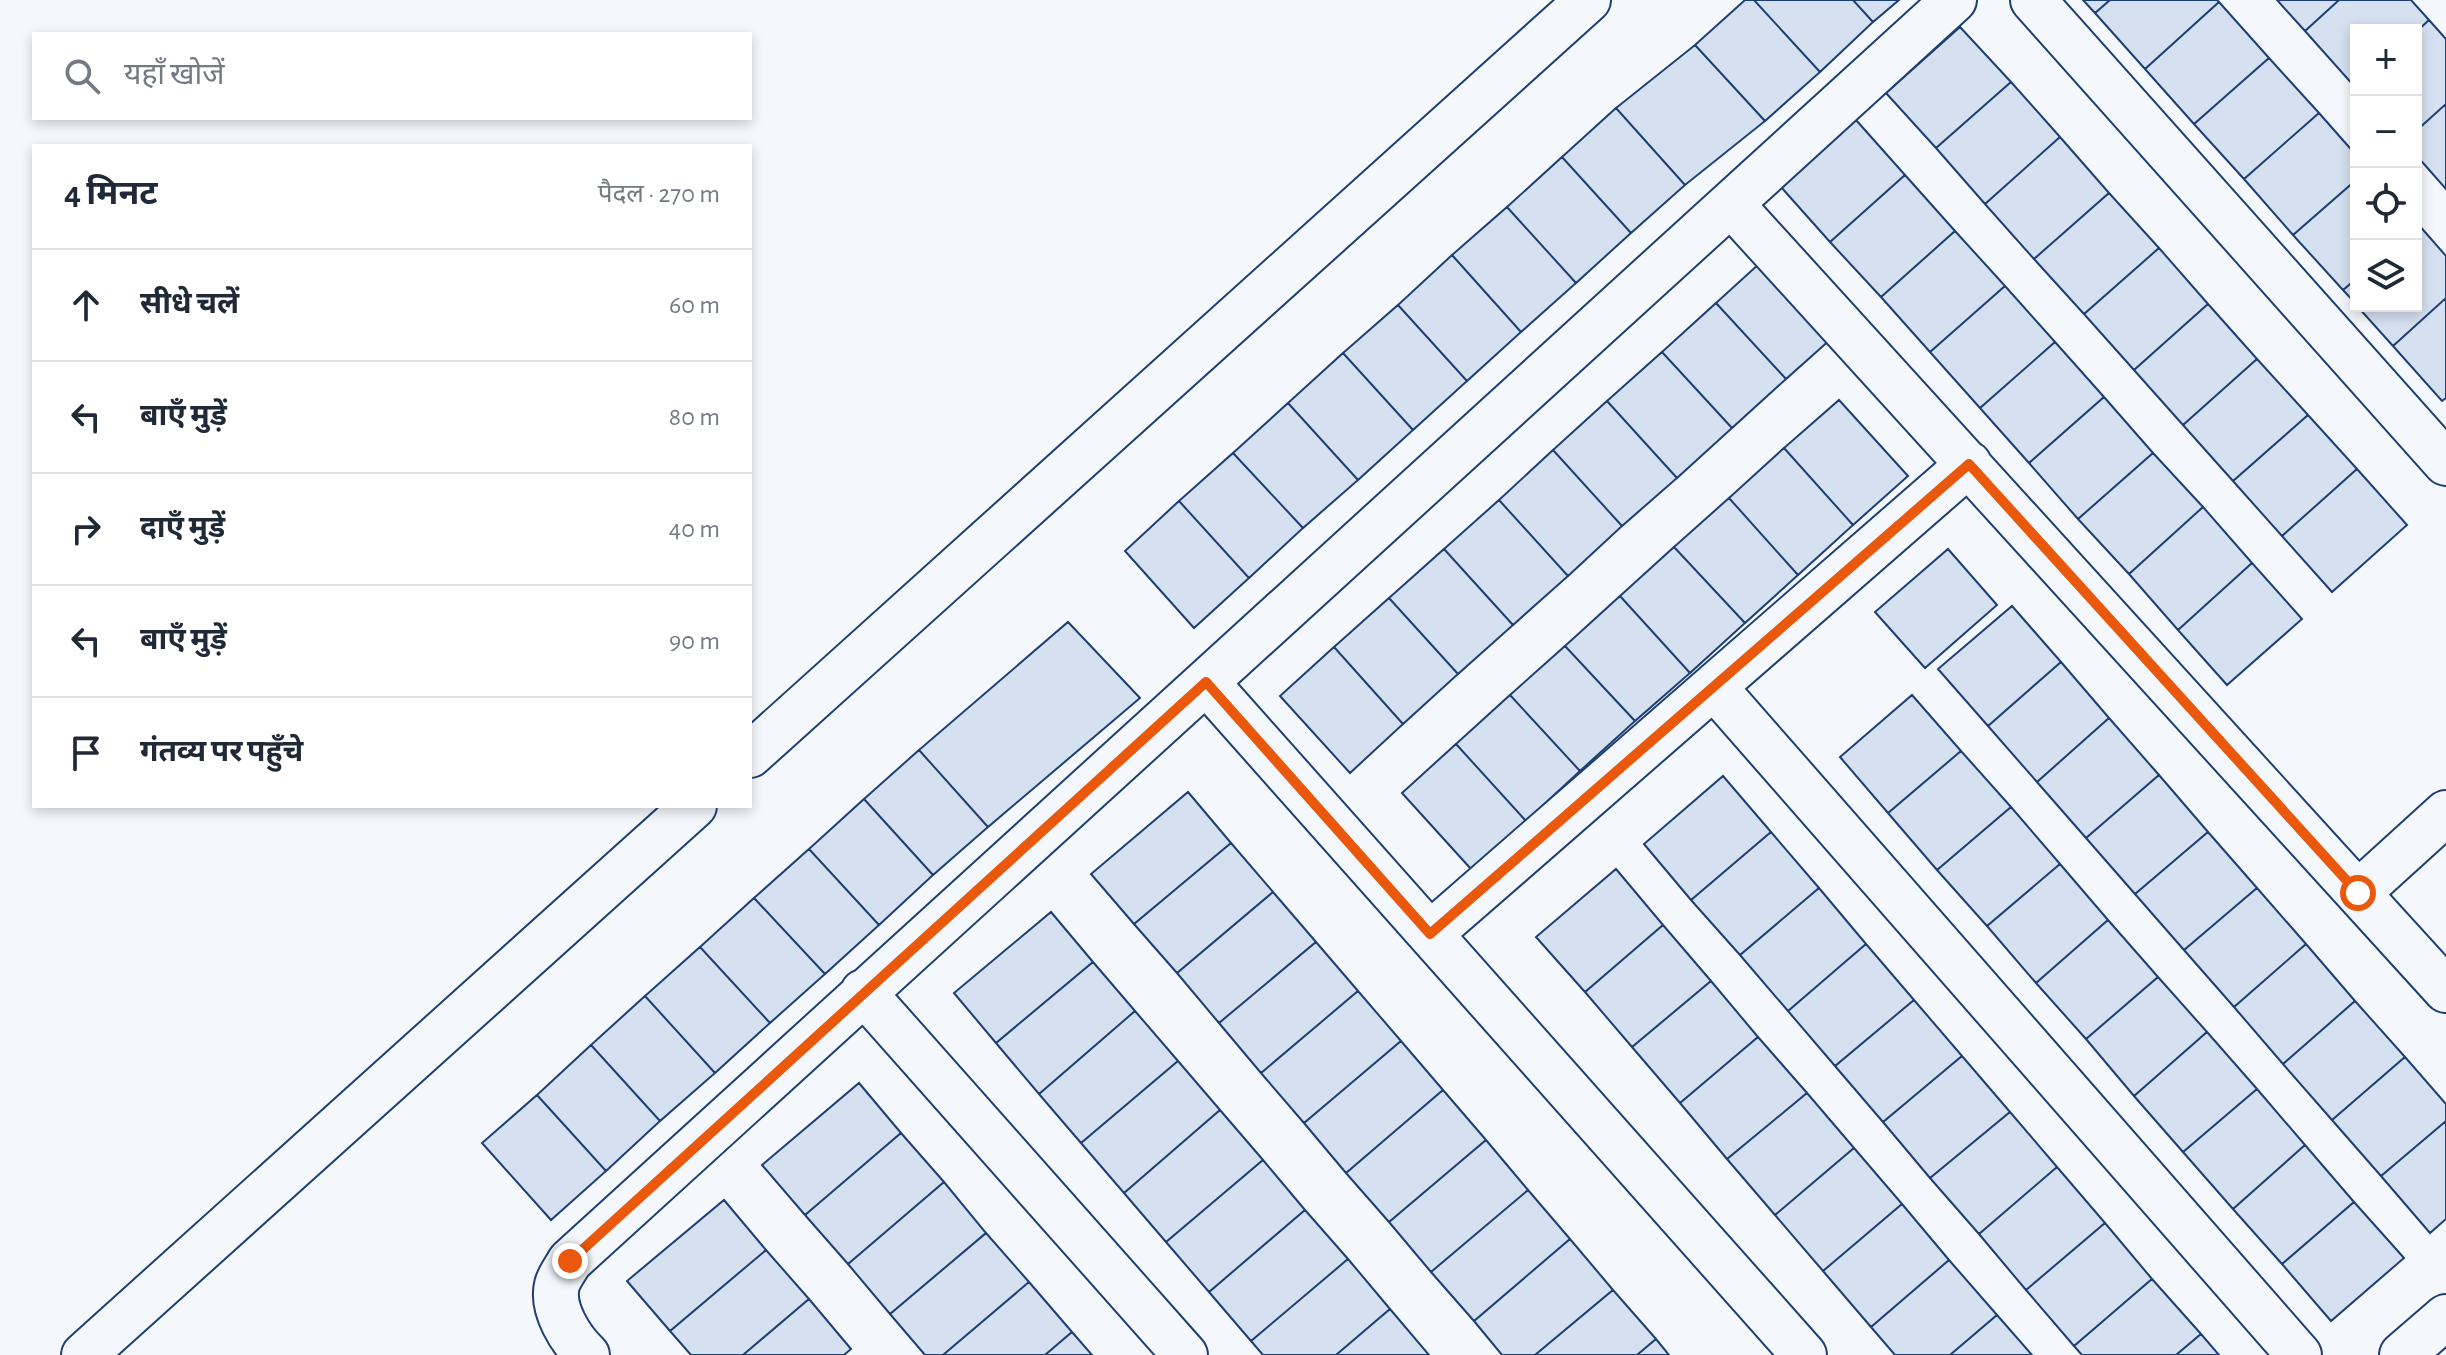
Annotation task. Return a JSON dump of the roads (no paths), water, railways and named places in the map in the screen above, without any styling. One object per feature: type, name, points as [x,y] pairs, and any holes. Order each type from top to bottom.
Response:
[{"type":"street","points":[[752,753],[1588,0]]},
{"type":"street","points":[[587,1355],[576,1345],[559,1310],[557,1286],[570,1261],[1954,0]]},
{"type":"street","points":[[2033,0],[2446,463]]},
{"type":"street","points":[[1731,204],[2446,990]]},
{"type":"street","points":[[1430,934],[1969,464]]},
{"type":"street","points":[[1206,682],[1803,1355]]},
{"type":"street","points":[[1714,687],[2299,1355]]},
{"type":"street","points":[[84,1355],[692,808]]},
{"type":"street","points":[[2358,893],[2446,813]]},
{"type":"street","points":[[863,992],[1185,1355]]},
{"type":"street","points":[[2402,1355],[2446,1317]]}]
